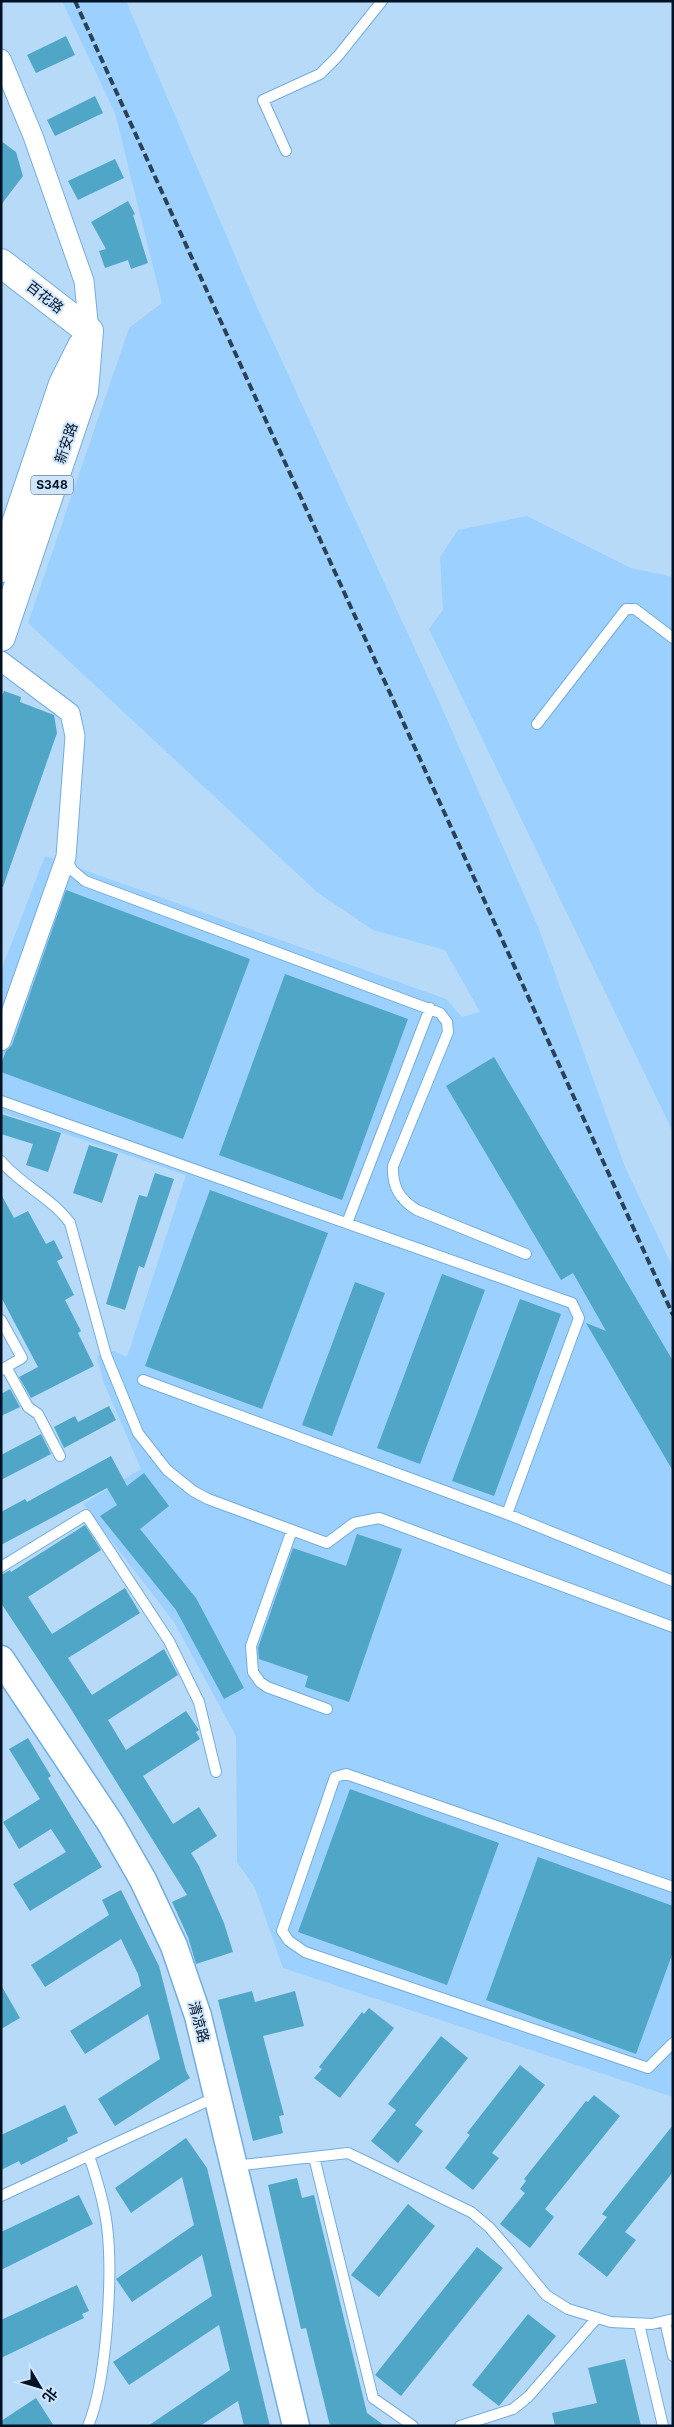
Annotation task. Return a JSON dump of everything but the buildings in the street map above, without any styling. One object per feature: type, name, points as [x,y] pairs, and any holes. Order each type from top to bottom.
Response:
[{"type":"main road","name":"百花路","points":[[1,263],[89,331]]},
{"type":"main road","name":"新安路","points":[[2,560],[63,384],[89,331]]},
{"type":"main road","name":"新安路","points":[[1,637],[84,390],[89,331]]},
{"type":"street","name":"新安路","points":[[1,59],[33,136],[84,281],[89,331]]},
{"type":"street","points":[[1,661],[70,713],[75,736],[66,858],[1,1042]]},
{"type":"street","name":"清凉路","points":[[1,1659],[110,1824],[158,1910],[181,1965],[196,2008],[296,2426]]},
{"type":"lane","points":[[286,151],[263,100],[320,74],[338,56],[382,1]]},
{"type":"lane","points":[[537,724],[626,609],[636,609],[673,638]]},
{"type":"lane","points":[[66,858],[72,870],[85,881],[430,1008],[445,1017],[448,1032],[393,1166],[397,1191],[402,1199],[417,1210],[526,1254]]},
{"type":"lane","points":[[347,1223],[430,1008]]},
{"type":"lane","points":[[1,1101],[566,1300],[575,1308],[579,1318],[507,1514]]},
{"type":"lane","points":[[1,1161],[16,1176],[58,1210],[70,1224],[106,1355],[138,1433],[156,1459],[179,1481],[208,1499],[327,1543],[354,1523],[379,1518],[673,1627]]},
{"type":"lane","points":[[1,1320],[22,1358],[4,1369],[28,1407],[38,1414],[60,1456]]},
{"type":"lane","points":[[143,1380],[507,1514],[673,1581]]},
{"type":"lane","points":[[1,1567],[86,1515],[169,1641],[199,1702],[216,1772]]},
{"type":"lane","points":[[292,1530],[251,1646],[253,1672],[260,1682],[267,1686],[327,1709]]},
{"type":"lane","points":[[673,1887],[346,1774],[335,1777],[282,1931],[289,1941],[305,1952],[648,2068],[673,2043]]},
{"type":"lane","points":[[1,2196],[216,2097]]},
{"type":"lane","points":[[233,2166],[348,2153],[460,2206],[489,2227],[546,2295],[568,2309],[596,2319],[639,2324],[669,2320],[673,2356]]},
{"type":"lane","points":[[88,2426],[96,2408],[104,2348],[108,2244],[103,2203],[89,2156]]},
{"type":"lane","points":[[314,2157],[373,2398],[413,2426]]},
{"type":"lane","points":[[460,2426],[513,2409],[528,2398],[596,2319]]},
{"type":"lane","points":[[639,2324],[663,2426]]},
{"type":"shaded area","points":[[62,1],[126,1],[257,307],[438,699],[539,929],[625,1167],[673,1268],[673,2097],[283,1968],[255,1888],[237,1862],[236,1736],[174,1622],[83,1504],[141,1469],[103,1381],[97,1356],[114,1351],[127,1357],[186,1175],[1,1112],[1,971],[45,856],[446,999],[462,1017],[480,1012],[445,950],[373,930],[318,893],[28,623],[129,328],[162,303],[115,113]]},
{"type":"shaded area","points":[[527,516],[631,568],[673,577],[673,1132],[429,629],[443,610],[440,557],[458,530]]},
{"type":"railway","points":[[75,1],[673,1315]]}]
